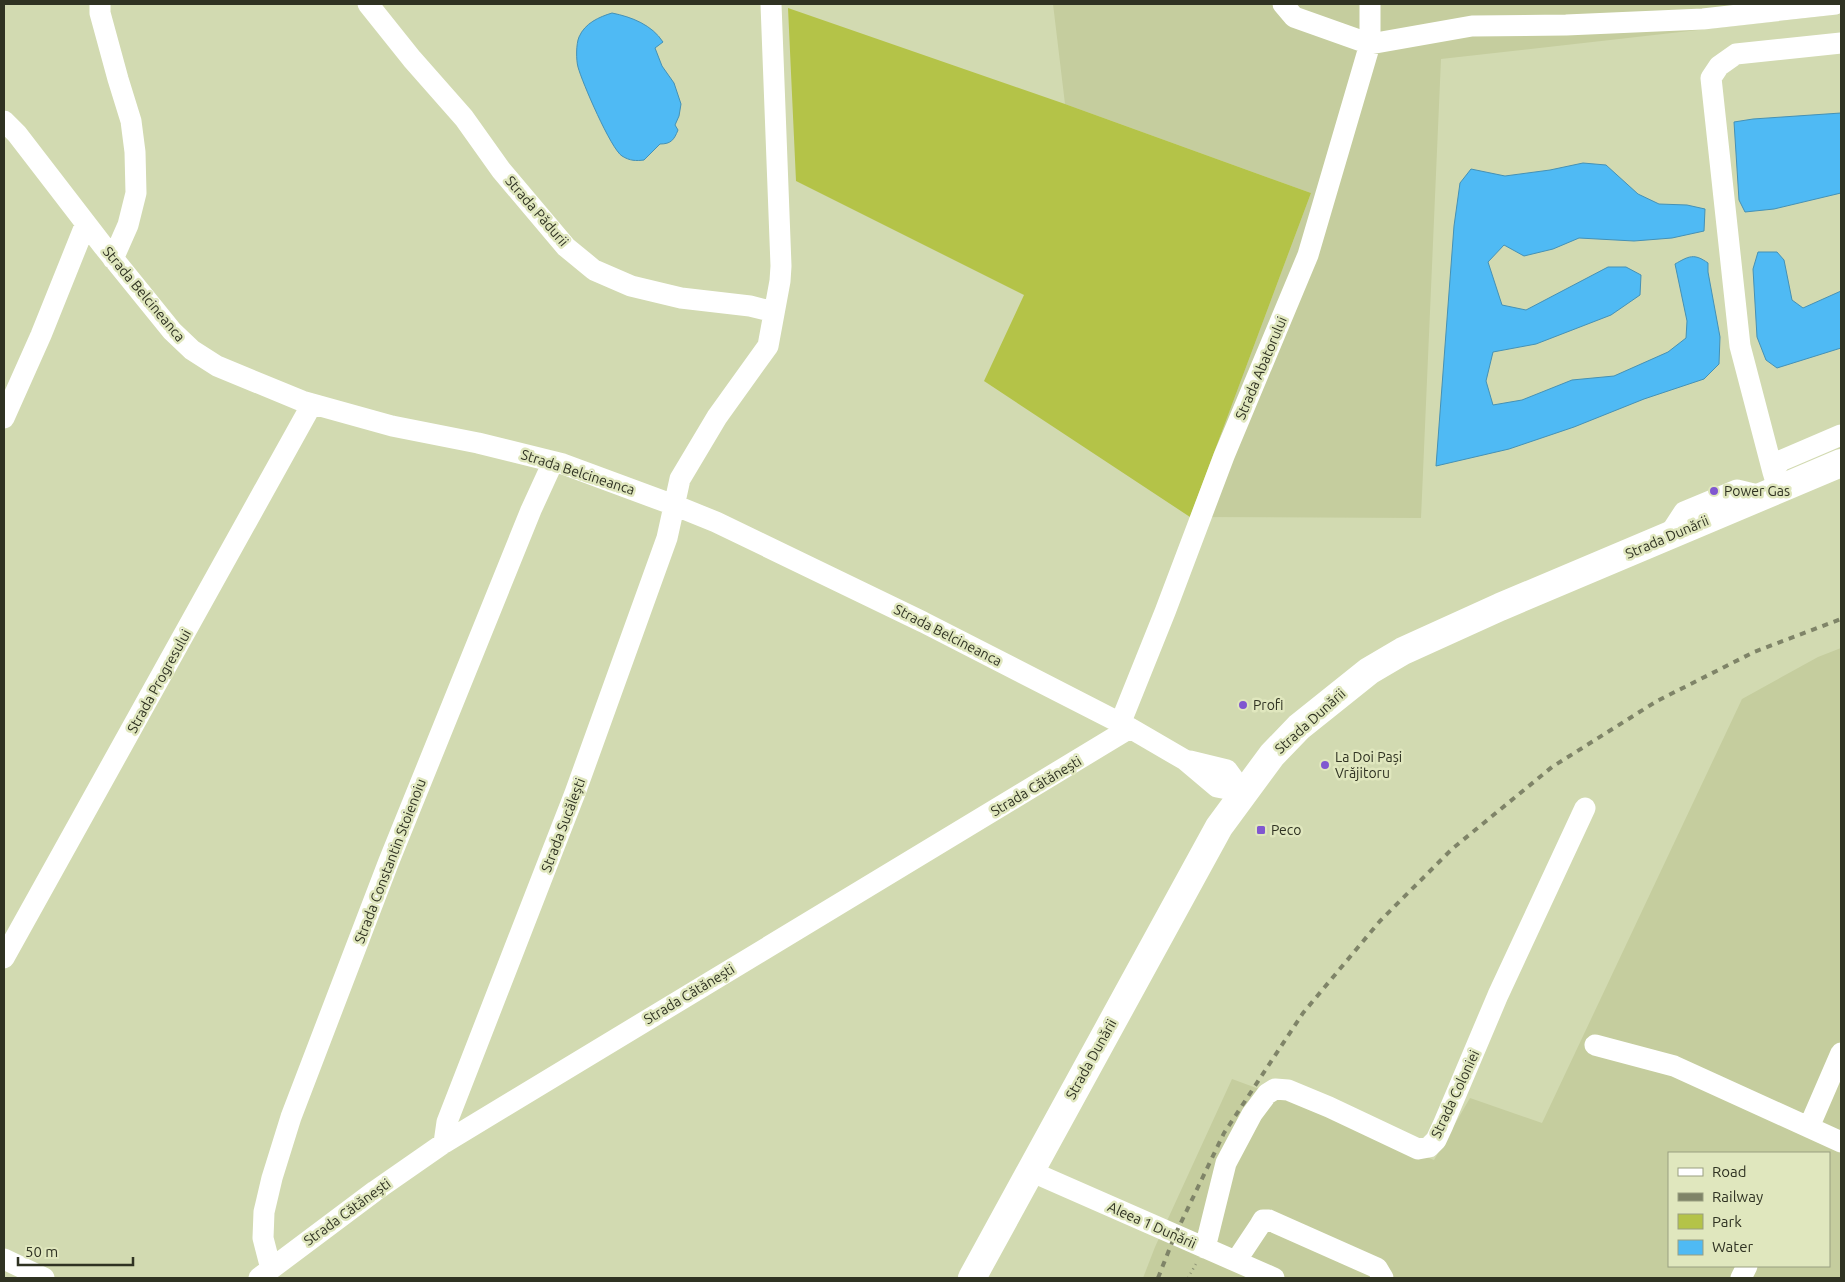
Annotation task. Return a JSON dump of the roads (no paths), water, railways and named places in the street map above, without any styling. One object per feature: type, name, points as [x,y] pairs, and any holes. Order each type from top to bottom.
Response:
[{"type":"highway","name":"Strada Dunării","points":[[972,1278],[1219,827],[1272,755],[1299,727],[1369,671],[1403,651],[1669,536],[1771,486],[1841,463]]},
{"type":"street","points":[[100,4],[100,13],[131,121],[135,152],[136,193],[128,225],[113,259]]},
{"type":"street","name":"Strada Pădurii","points":[[368,4],[412,59],[464,118],[538,215],[566,247],[594,270],[631,286],[681,298],[750,306],[774,312]]},
{"type":"street","name":"Strada Sucălești","points":[[444,1143],[447,1122],[576,793],[667,538],[680,479],[718,417],[768,346],[781,266],[771,4]]},
{"type":"street","points":[[1283,4],[1294,17],[1370,44],[1472,26],[1566,25],[1703,19],[1836,4]]},
{"type":"street","name":"Strada Abatorului","points":[[1125,726],[1165,612],[1224,456],[1308,255],[1370,44],[1370,4]]},
{"type":"street","points":[[1771,486],[1740,346],[1711,78],[1720,66],[1736,54],[1841,43]]},
{"type":"street","name":"Strada Belcineanca","points":[[4,121],[17,134],[113,259],[172,331],[192,350],[217,366],[312,404],[392,426],[553,462],[716,522],[923,622],[1125,726],[1185,760],[1217,787],[1243,792]]},
{"type":"street","points":[[4,418],[41,335],[86,223]]},
{"type":"street","name":"Strada Progresului","points":[[4,958],[312,404]]},
{"type":"street","points":[[1771,486],[1780,461],[1841,435]]},
{"type":"street","name":"Strada Constantin Stoienoiu","points":[[265,1274],[264,1212],[272,1178],[291,1117],[389,860],[531,510],[553,462]]},
{"type":"street","name":"Strada Cătănești","points":[[265,1274],[374,1191],[444,1143],[1125,726]]},
{"type":"street","name":"Strada Coloniei","points":[[1205,1248],[1226,1163],[1252,1114],[1267,1094],[1275,1089],[1288,1090],[1329,1107],[1418,1149],[1429,1147],[1436,1140],[1462,1084],[1498,995],[1585,808]]},
{"type":"street","points":[[1595,1045],[1674,1066],[1841,1142]]},
{"type":"street","points":[[1809,1127],[1841,1052]]},
{"type":"street","name":"Aleea 1 Dunării","points":[[1030,1171],[1274,1278]]},
{"type":"street","points":[[1236,1262],[1264,1220],[1269,1220],[1377,1268],[1383,1278]]},
{"type":"street","points":[[4,1259],[44,1278]]},
{"type":"water","points":[[612,13],[647,26],[663,42],[655,48],[662,66],[674,83],[681,104],[675,125],[678,130],[672,141],[660,144],[644,160],[628,159],[617,151],[597,115],[578,67],[577,48],[582,32],[593,21]]},
{"type":"water","points":[[1841,113],[1841,193],[1774,209],[1745,212],[1739,200],[1734,122]]},
{"type":"water","points":[[1583,163],[1606,165],[1638,194],[1659,204],[1687,205],[1705,209],[1704,231],[1672,238],[1634,241],[1579,238],[1553,249],[1524,256],[1504,245],[1488,262],[1502,305],[1526,310],[1608,267],[1626,267],[1641,275],[1640,295],[1611,315],[1536,344],[1493,352],[1486,381],[1493,405],[1522,400],[1572,380],[1614,376],[1668,352],[1686,338],[1687,321],[1675,264],[1692,257],[1699,258],[1708,263],[1720,337],[1719,364],[1704,379],[1644,399],[1574,427],[1509,449],[1436,466],[1454,226],[1460,183],[1471,169],[1505,176]]},
{"type":"water","points":[[1758,252],[1777,252],[1784,260],[1792,300],[1803,308],[1841,291],[1841,348],[1777,368],[1766,360],[1757,337],[1753,269]]},
{"type":"railway","points":[[1158,1278],[1175,1235],[1224,1133],[1303,1013],[1380,921],[1452,849],[1552,767],[1657,701],[1754,652],[1841,619]]},
{"type":"place","name":"Power Gas","points":[[1714,491]]},
{"type":"place","name":"Profi","points":[[1243,705]]},
{"type":"place","name":"La Doi Pași Vrăjitoru","points":[[1325,765]]},
{"type":"place","name":"Peco","points":[[1261,830]]}]
